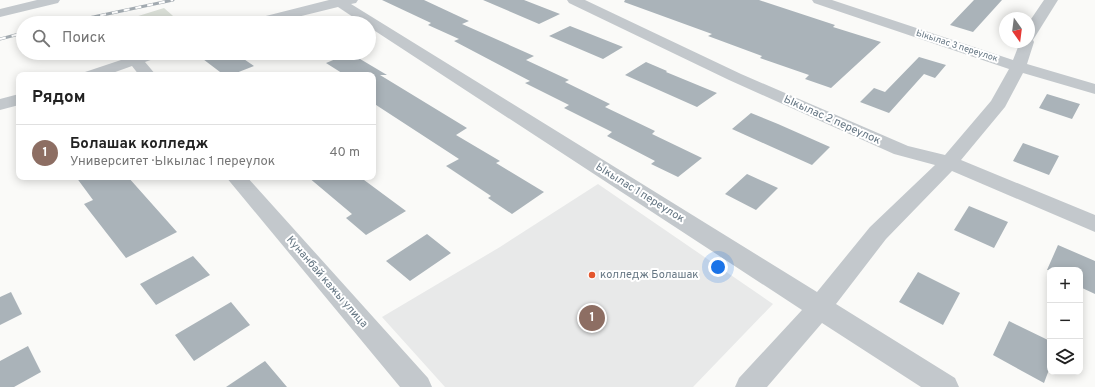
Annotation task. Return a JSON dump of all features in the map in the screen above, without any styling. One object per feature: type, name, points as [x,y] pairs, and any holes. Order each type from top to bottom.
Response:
[{"type":"street","points":[[0,13],[54,0]]},
{"type":"street","name":"Ыкылас 2 переулок","points":[[574,0],[735,77],[901,150],[949,162],[1095,224]]},
{"type":"street","name":"Ыкылас 3 переулок","points":[[819,0],[983,56],[1095,89]]},
{"type":"street","points":[[1035,24],[1051,0]]},
{"type":"street","points":[[283,16],[342,1]]},
{"type":"street","name":"Ыкылас 1 переулок","points":[[342,1],[365,16]]},
{"type":"street","name":"Ыкылас 1 переулок","points":[[376,23],[945,387]]},
{"type":"street","points":[[749,387],[820,307],[878,233],[949,162],[999,103],[1018,66],[1025,48]]},
{"type":"street","points":[[99,72],[135,60],[145,72]]},
{"type":"street","points":[[0,105],[16,100]]},
{"type":"street","name":"Кунанбай кажы улица","points":[[239,180],[418,387]]},
{"type":"shaded area","points":[[164,8],[173,16],[138,16]]},
{"type":"shaded area","name":"колледж Болашак","points":[[598,184],[773,304],[693,387],[445,387],[382,317],[500,247]]},
{"type":"building","points":[[382,0],[424,0],[469,21],[462,24],[534,56],[526,60],[569,80],[565,82],[610,104],[605,107],[655,131],[652,134],[702,158],[678,177],[651,164],[655,161],[607,136],[612,132],[564,108],[569,105],[525,83],[530,81],[454,41],[459,39],[428,25],[431,23]]},
{"type":"building","points":[[483,0],[524,0],[560,14],[539,24]]},
{"type":"building","points":[[625,0],[759,0],[835,25],[833,27],[881,42],[831,88],[805,79],[809,75],[760,58],[762,56],[708,36],[712,34],[624,2]]},
{"type":"building","points":[[974,0],[1002,0],[973,32],[950,25]]},
{"type":"building","points":[[570,26],[623,47],[603,59],[549,36]]},
{"type":"building","points":[[919,57],[946,65],[935,78],[924,74],[889,113],[860,102],[874,88],[885,92]]},
{"type":"building","points":[[204,60],[245,60],[254,66],[239,72],[220,72]]},
{"type":"building","points":[[333,60],[362,60],[387,75],[380,75],[467,128],[456,135],[500,161],[496,163],[544,192],[512,214],[488,198],[491,196],[446,166],[459,159],[376,105],[376,72],[340,72],[326,63]]},
{"type":"building","points":[[646,62],[717,93],[697,107],[625,75]]},
{"type":"building","points":[[1047,94],[1080,104],[1072,119],[1039,108]]},
{"type":"building","points":[[751,113],[830,147],[812,165],[732,129]]},
{"type":"building","points":[[1023,143],[1059,156],[1049,175],[1013,161]]},
{"type":"building","points":[[747,174],[778,188],[756,210],[725,194]]},
{"type":"building","points":[[78,180],[131,180],[177,232],[126,258],[84,204],[93,200]]},
{"type":"building","points":[[312,180],[364,180],[406,211],[366,235],[346,218],[352,214]]},
{"type":"building","points":[[969,206],[1008,222],[994,248],[954,230]]},
{"type":"building","points":[[427,234],[451,253],[410,281],[386,261]]},
{"type":"building","points":[[1058,245],[1095,261],[1095,294],[1083,288],[1083,267],[1048,267]]},
{"type":"building","points":[[193,256],[210,275],[156,305],[140,284]]},
{"type":"building","points":[[918,272],[960,293],[943,325],[899,302]]},
{"type":"building","points":[[11,292],[22,314],[0,325],[0,297]]},
{"type":"building","points":[[231,302],[250,325],[194,361],[175,335]]},
{"type":"building","points":[[1009,321],[1047,340],[1047,375],[1044,383],[993,355]]},
{"type":"building","points":[[28,346],[41,372],[14,387],[0,387],[0,361]]},
{"type":"building","points":[[265,361],[287,387],[226,387]]},
{"type":"railway","points":[[98,16],[173,0]]},
{"type":"railway","points":[[0,39],[16,35]]},
{"type":"place","name":"колледж Болашак","points":[[592,275]]},
{"type":"place","name":"Болашак колледж","points":[[592,318]]}]
